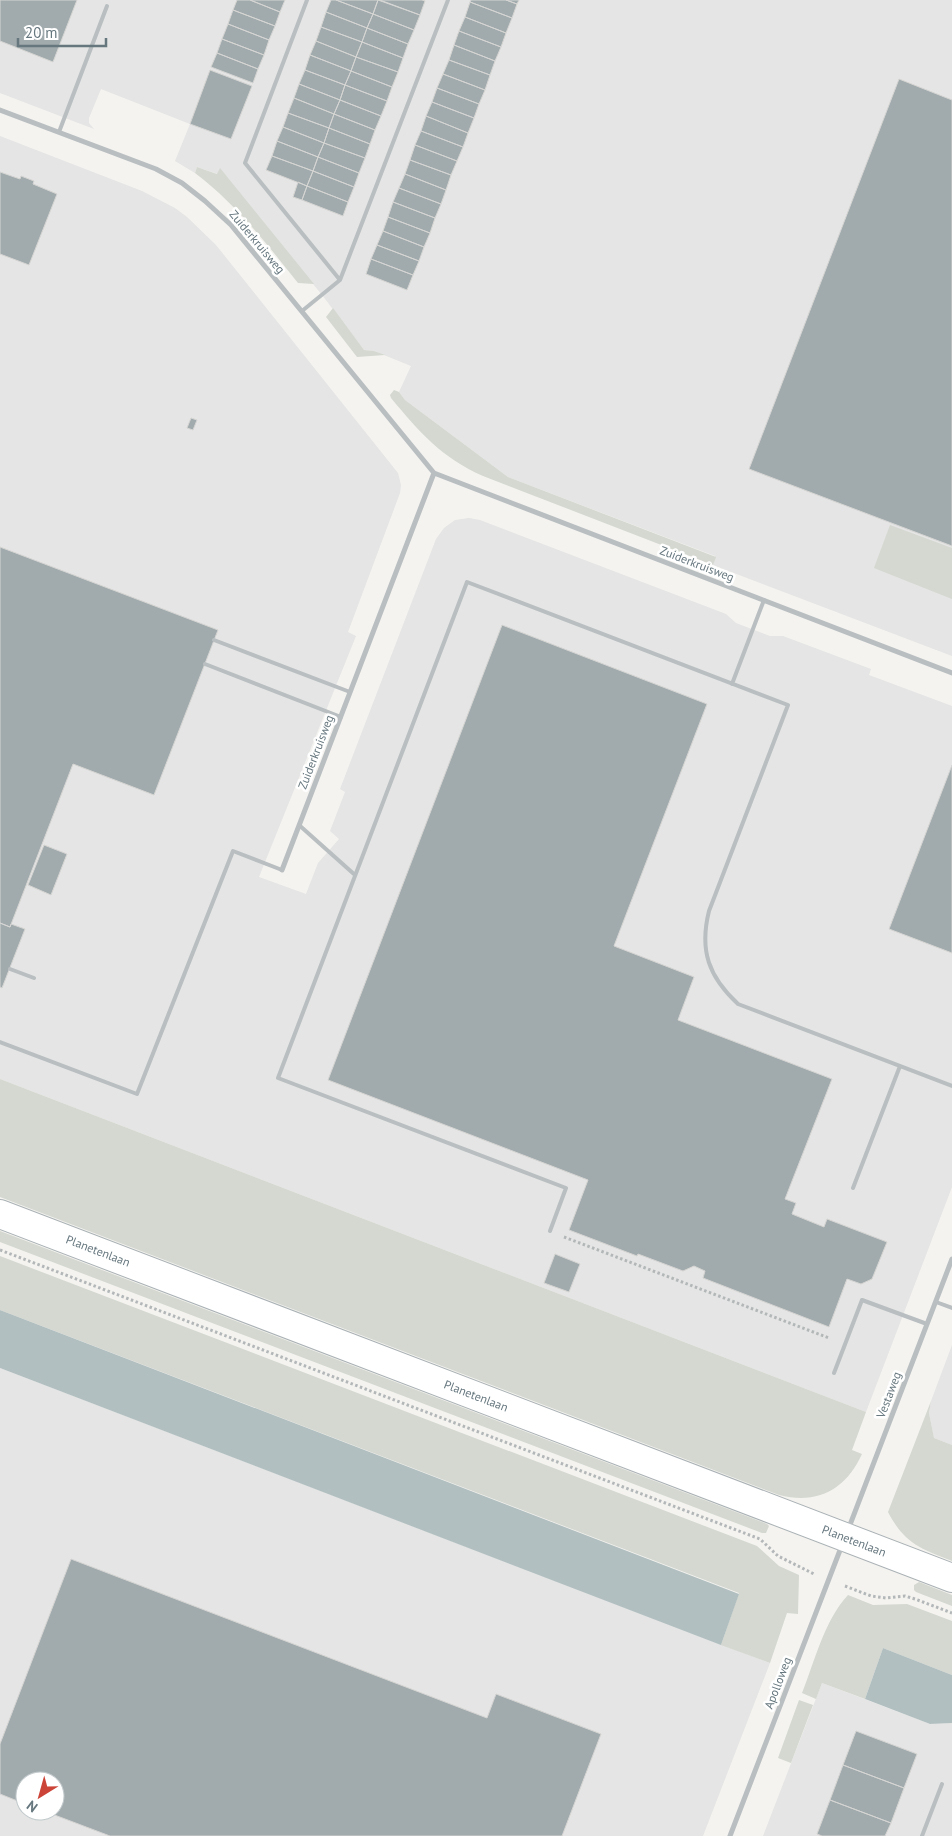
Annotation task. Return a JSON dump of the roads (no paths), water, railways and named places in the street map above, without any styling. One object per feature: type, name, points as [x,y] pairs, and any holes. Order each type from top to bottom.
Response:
[{"type":"street","name":"Zuiderkruisweg","points":[[0,110],[156,169],[182,183],[205,200],[231,226],[434,473],[952,673]]},
{"type":"street","name":"Zuiderkruisweg","points":[[282,870],[434,473]]},
{"type":"street","name":"Planetenlaan","points":[[0,1214],[952,1578]]},
{"type":"street","name":"Vestaweg","points":[[846,1537],[952,1259]]},
{"type":"street","name":"Apolloweg","points":[[730,1836],[828,1579],[846,1537]]},
{"type":"lane","points":[[307,0],[245,163],[340,280]]},
{"type":"lane","points":[[302,311],[340,280],[448,0]]},
{"type":"lane","points":[[59,132],[107,6]]},
{"type":"lane","points":[[550,1231],[566,1188],[278,1078],[467,582],[788,705],[709,911],[704,943],[707,959],[714,976],[724,992],[738,1004],[952,1086]]},
{"type":"lane","points":[[732,684],[764,600]]},
{"type":"lane","points":[[214,640],[350,692]]},
{"type":"lane","points":[[205,664],[340,717]]},
{"type":"lane","points":[[299,825],[355,875]]},
{"type":"lane","points":[[0,1042],[138,1094],[233,851],[282,870]]},
{"type":"lane","points":[[10,968],[34,978]]},
{"type":"lane","points":[[853,1188],[900,1066]]},
{"type":"lane","points":[[834,1373],[862,1300],[927,1324]]},
{"type":"lane","points":[[936,1302],[952,1308]]},
{"type":"lane","points":[[922,1836],[942,1784]]}]
